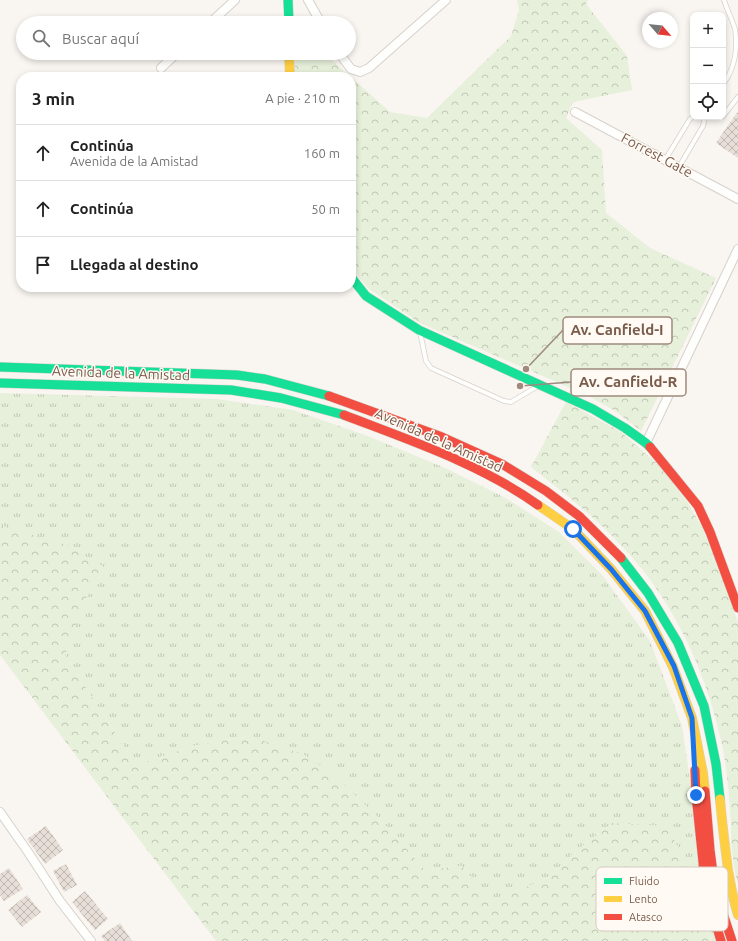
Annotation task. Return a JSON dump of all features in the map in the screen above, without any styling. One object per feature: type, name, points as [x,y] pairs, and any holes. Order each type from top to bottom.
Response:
[{"type":"main road","points":[[288,0],[289,16]]},
{"type":"main road","points":[[290,60],[290,72]]},
{"type":"main road","points":[[356,283],[366,296],[419,330],[593,409],[625,428],[646,443],[698,506],[710,532],[738,608]]},
{"type":"main road","name":"Avenida de la Amistad","points":[[0,367],[237,375],[265,379],[327,395],[442,436],[502,464],[546,491],[579,516],[618,554],[648,592],[678,643],[704,706],[716,764],[724,841],[734,903],[738,915]]},
{"type":"main road","name":"Avenida de la Amistad","points":[[0,383],[231,390],[281,398],[340,414],[410,440],[486,473],[533,501],[573,529],[611,569],[645,611],[674,666],[692,718],[703,773],[712,867]]},
{"type":"main road","points":[[692,718],[696,795],[704,867]]},
{"type":"main road","name":"Avenida de la Amistad","points":[[728,929],[732,941]]},
{"type":"main road","points":[[718,931],[721,941]]},
{"type":"street","points":[[218,16],[235,0]]},
{"type":"street","points":[[308,0],[317,16]]},
{"type":"street","points":[[344,60],[351,69],[360,72],[369,68],[446,0]]},
{"type":"street","points":[[161,68],[170,60]]},
{"type":"street","name":"Forrest Gate","points":[[576,112],[738,199]]},
{"type":"street","points":[[646,443],[738,249]]},
{"type":"street","points":[[0,812],[60,901],[91,941]]},
{"type":"lane","points":[[724,0],[736,30],[738,47],[737,64],[726,80]]},
{"type":"lane","points":[[726,113],[738,97]]},
{"type":"lane","points":[[665,160],[690,119]]},
{"type":"lane","points":[[679,167],[703,126],[704,120]]},
{"type":"lane","points":[[419,330],[426,361],[431,368],[504,401],[511,402],[540,385]]},
{"type":"green space","points":[[517,0],[588,0],[586,4],[627,56],[632,90],[573,102],[566,118],[602,150],[606,213],[650,248],[716,278],[641,431],[615,411],[589,396],[420,323],[369,289],[356,275],[356,81],[390,112],[427,118],[511,36],[519,10]]},
{"type":"green space","points":[[295,60],[332,60],[345,72],[295,72]]},
{"type":"green space","points":[[0,393],[217,399],[293,410],[365,435],[443,467],[504,497],[559,532],[603,576],[650,641],[682,726],[696,821],[701,867],[672,867],[612,823],[576,851],[548,878],[491,901],[462,866],[425,870],[380,819],[249,736],[193,746],[136,765],[65,655],[86,598],[106,568],[0,525]]},
{"type":"green space","points":[[566,402],[621,432],[662,468],[688,503],[703,529],[738,622],[738,886],[732,854],[726,768],[722,747],[713,708],[704,681],[681,629],[667,604],[651,581],[614,538],[574,501],[531,467]]},
{"type":"green space","points":[[0,525],[67,545],[106,568],[86,598],[65,655],[136,765],[193,746],[249,736],[303,754],[333,774],[380,819],[425,870],[462,866],[491,901],[548,878],[576,851],[612,823],[666,826],[690,867],[596,867],[596,931],[714,931],[717,941],[216,941],[0,655]]},
{"type":"building","points":[[738,111],[738,158],[716,143]]},
{"type":"building","points":[[46,826],[63,850],[45,864],[27,839]]},
{"type":"building","points":[[66,864],[77,885],[64,892],[53,871]]},
{"type":"building","points":[[9,868],[23,889],[4,901],[0,895],[0,874]]},
{"type":"building","points":[[85,891],[108,919],[95,930],[72,902]]},
{"type":"building","points":[[27,895],[41,912],[22,927],[8,910]]},
{"type":"building","points":[[120,923],[132,941],[105,941],[101,936]]},
{"type":"traffic: fast","points":[[288,0],[289,16]]},
{"type":"traffic: fast","points":[[356,283],[366,296],[419,330],[593,409],[625,428],[650,447]]},
{"type":"traffic: fast","points":[[0,367],[237,375],[265,379],[329,396]]},
{"type":"traffic: fast","points":[[0,383],[231,390],[281,398],[344,415]]},
{"type":"traffic: fast","points":[[621,558],[648,593],[678,643],[704,706],[716,764],[720,799]]},
{"type":"traffic: slow","points":[[289,60],[290,72]]},
{"type":"traffic: slow","points":[[538,505],[573,529],[611,569],[645,611],[673,667],[692,718],[705,791]]},
{"type":"traffic: slow","points":[[720,799],[728,867]]},
{"type":"traffic: slow","points":[[728,870],[738,915]]},
{"type":"traffic: jam","points":[[329,396],[442,437],[502,464],[546,491],[579,516],[621,558]]},
{"type":"traffic: jam","points":[[344,415],[469,465],[516,490],[538,505]]},
{"type":"traffic: jam","points":[[650,447],[698,506],[710,532],[738,608]]},
{"type":"traffic: jam","points":[[695,770],[704,867]]},
{"type":"traffic: jam","points":[[705,791],[712,867]]},
{"type":"traffic: jam","points":[[728,929],[732,941]]},
{"type":"traffic: jam","points":[[718,931],[721,941]]},
{"type":"place","name":"Av. Canfield-I","points":[[526,369]]},
{"type":"place","name":"Av. Canfield-R","points":[[520,386]]},
{"type":"route","points":[[573,529],[611,569],[645,611],[674,666],[692,718],[696,795]]}]
